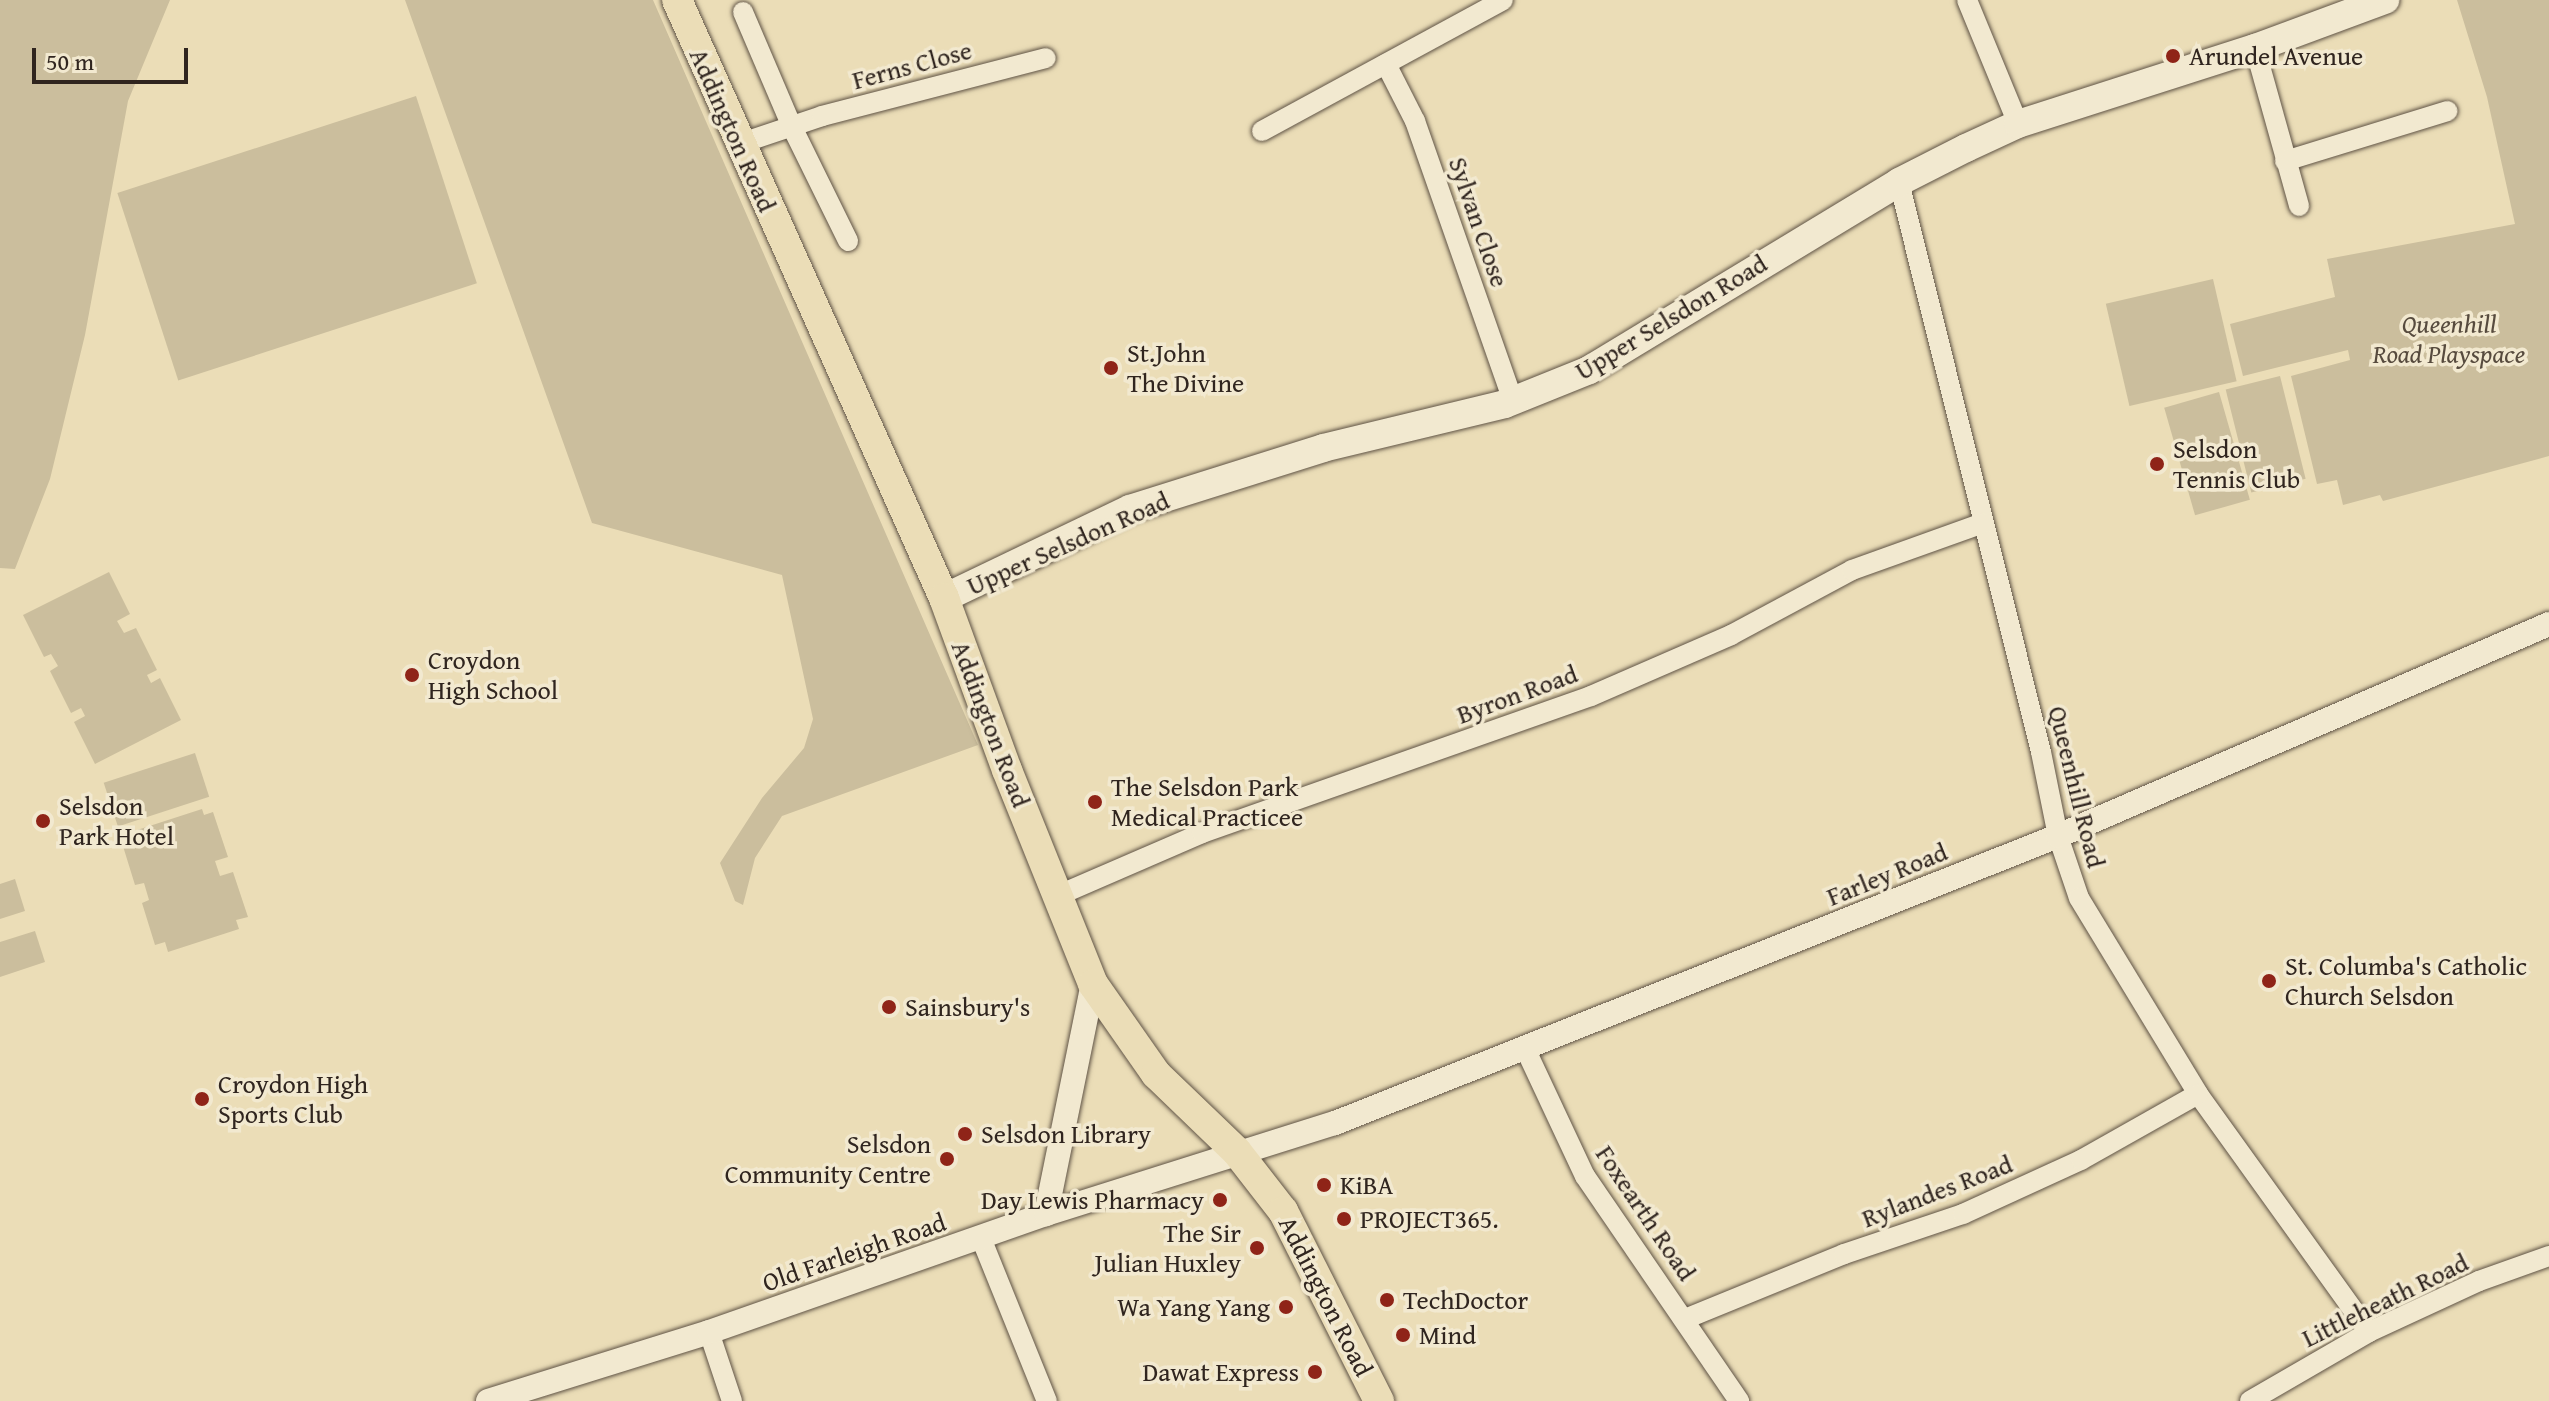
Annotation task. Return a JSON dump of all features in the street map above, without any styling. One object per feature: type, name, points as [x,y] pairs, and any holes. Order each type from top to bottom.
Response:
[{"type":"main road","name":"Addington Road","points":[[677,0],[944,598],[1007,770],[1093,984],[1156,1074],[1237,1152],[1283,1211],[1379,1401]]},
{"type":"main road","name":"Upper Selsdon Road","points":[[944,598],[1130,509],[1323,448],[1513,401],[1589,370],[1899,182],[2018,124],[2255,48],[2332,10],[2385,0]]},
{"type":"street","points":[[1262,131],[1503,0]]},
{"type":"street","points":[[1967,0],[2018,124]]},
{"type":"street","points":[[743,12],[792,127],[848,241]]},
{"type":"street","points":[[2255,48],[2299,206]]},
{"type":"street","name":"Ferns Close","points":[[739,144],[1046,58]]},
{"type":"street","name":"Sylvan Close","points":[[1386,64],[1415,121],[1513,401]]},
{"type":"street","points":[[2285,161],[2448,111]]},
{"type":"street","name":"Queenhill Road","points":[[1899,182],[2041,752],[2058,836],[2079,898],[2198,1094],[2369,1332]]},
{"type":"street","name":"Byron Road","points":[[1059,895],[1202,833],[1591,696],[1731,635],[1852,570],[1983,523]]},
{"type":"street","name":"Farley Road","points":[[1237,1152],[1335,1123],[2058,836],[2549,624]]},
{"type":"street","points":[[1046,1214],[1093,984]]},
{"type":"street","name":"Foxearth Road","points":[[1524,1046],[1585,1176],[1739,1401]]},
{"type":"street","name":"Rylandes Road","points":[[1685,1319],[1844,1254],[1963,1214],[2081,1160],[2198,1094]]},
{"type":"street","name":"Old Farleigh Road","points":[[488,1401],[709,1332],[1046,1214],[1237,1152]]},
{"type":"street","points":[[981,1238],[1047,1401]]},
{"type":"street","name":"Littleheath Road","points":[[2250,1401],[2369,1332],[2479,1281],[2549,1256]]},
{"type":"street","points":[[709,1332],[732,1401]]},
{"type":"green space","points":[[0,0],[170,0],[128,101],[85,335],[50,479],[15,569],[0,568]]},
{"type":"green space","points":[[405,0],[653,0],[978,745],[782,816],[755,858],[743,905],[735,901],[720,863],[762,798],[804,748],[813,719],[782,575],[592,523]]},
{"type":"green space","name":"Queenhill Road Playspace","points":[[2457,0],[2549,0],[2549,456],[2383,501],[2380,495],[2343,505],[2337,480],[2317,484],[2291,376],[2350,360],[2348,350],[2243,376],[2230,324],[2335,297],[2327,259],[2515,224],[2487,97]]},
{"type":"green space","points":[[416,96],[477,283],[178,380],[117,193]]},
{"type":"green space","points":[[2213,279],[2237,381],[2129,406],[2106,304]]},
{"type":"green space","points":[[2280,376],[2306,479],[2251,492],[2226,390]]},
{"type":"green space","points":[[2219,392],[2250,500],[2195,515],[2164,408]]},
{"type":"green space","points":[[109,572],[130,614],[117,621],[124,633],[136,628],[157,670],[147,675],[151,683],[160,678],[181,720],[95,764],[74,722],[85,716],[81,708],[71,713],[50,671],[58,666],[51,654],[44,657],[23,615]]},
{"type":"green space","points":[[195,753],[209,797],[118,826],[104,783]]},
{"type":"green space","points":[[202,809],[204,815],[213,812],[228,857],[215,861],[220,876],[233,872],[248,917],[236,920],[239,929],[168,952],[165,942],[155,945],[142,903],[149,900],[144,883],[135,885],[122,843],[133,839],[131,832]]},
{"type":"green space","points":[[15,879],[25,911],[0,919],[0,884]]},
{"type":"green space","points":[[35,931],[45,962],[0,977],[0,942]]},
{"type":"place","name":"Arundel Avenue","points":[[2173,56]]},
{"type":"place","name":"St.John The Divine","points":[[1111,368]]},
{"type":"place","name":"Selsdon Tennis Club","points":[[2157,464]]},
{"type":"place","name":"Croydon High School","points":[[412,675]]},
{"type":"place","name":"The Selsdon Park Medical Practicee","points":[[1095,802]]},
{"type":"place","name":"Selsdon Park Hotel","points":[[43,821]]},
{"type":"place","name":"St. Columba's Catholic Church Selsdon","points":[[2269,981]]},
{"type":"place","name":"Sainsbury's","points":[[889,1007]]},
{"type":"place","name":"Croydon High Sports Club","points":[[202,1099]]},
{"type":"place","name":"Selsdon Library","points":[[965,1134]]},
{"type":"place","name":"Selsdon Community Centre","points":[[947,1159]]},
{"type":"place","name":"KiBA","points":[[1324,1185]]},
{"type":"place","name":"Day Lewis Pharmacy","points":[[1220,1200]]},
{"type":"place","name":"PROJECT365.","points":[[1344,1219]]},
{"type":"place","name":"The Sir Julian Huxley","points":[[1257,1248]]},
{"type":"place","name":"TechDoctor","points":[[1387,1300]]},
{"type":"place","name":"Wa Yang Yang","points":[[1286,1307]]},
{"type":"place","name":"Mind","points":[[1403,1335]]},
{"type":"place","name":"Dawat Express","points":[[1315,1372]]}]
